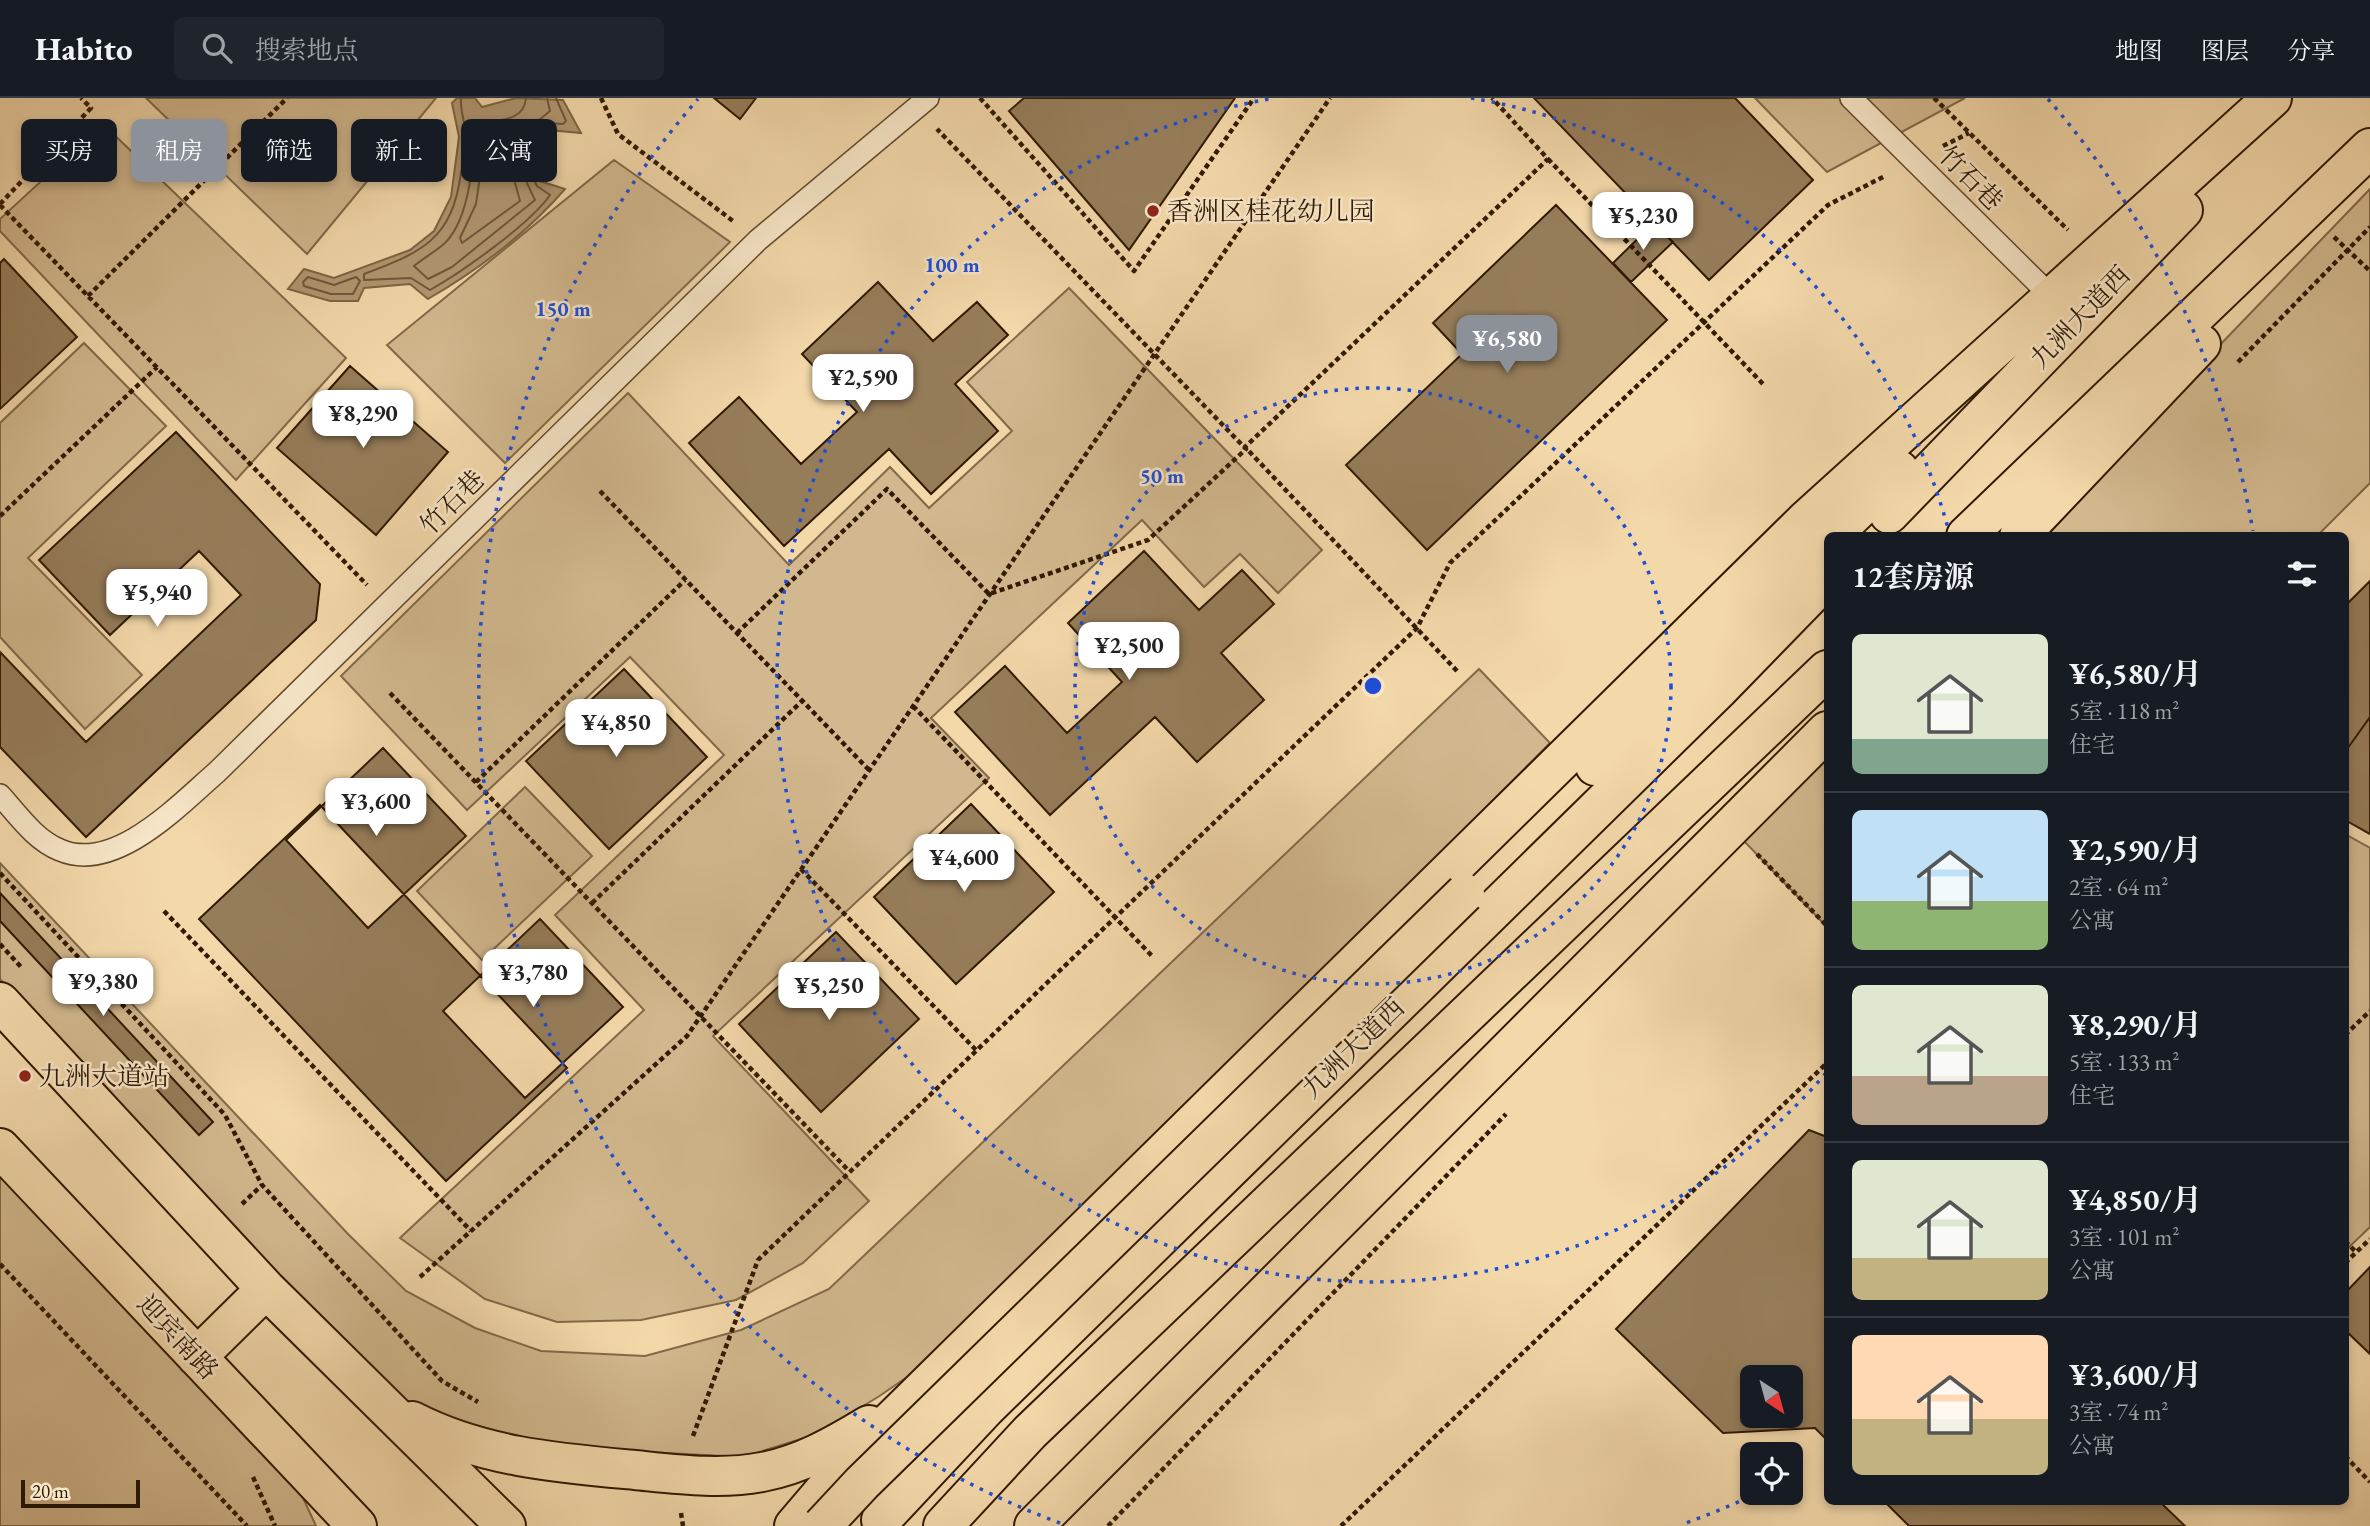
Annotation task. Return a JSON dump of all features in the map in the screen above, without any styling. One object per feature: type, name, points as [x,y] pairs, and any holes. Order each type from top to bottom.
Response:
[{"type":"main road","points":[[794,1526],[846,1465],[1807,519],[2040,285],[2272,98]]},
{"type":"main road","points":[[1836,532],[2283,98]]},
{"type":"main road","name":"九洲大道西","points":[[1872,532],[2292,98]]},
{"type":"main road","points":[[1970,532],[2370,148]]},
{"type":"main road","points":[[2023,532],[2370,167]]},
{"type":"main road","points":[[822,1526],[862,1483],[1824,543]]},
{"type":"main road","name":"九洲大道西","points":[[881,1520],[986,1408],[1718,690],[1824,581]]},
{"type":"main road","name":"九洲大道西","points":[[943,1526],[1030,1432],[1824,673]]},
{"type":"main road","points":[[1034,1526],[1824,734]]},
{"type":"main road","points":[[0,1002],[266,1289],[506,1526]]},
{"type":"main road","name":"迎宾南路","points":[[0,1147],[357,1526]]},
{"type":"main road","points":[[197,1357],[266,1289]]},
{"type":"main road","points":[[390,1409],[433,1432],[509,1455],[674,1474],[723,1476],[763,1472],[800,1461],[873,1422],[951,1361]]},
{"type":"main road","points":[[281,1445],[318,1526]]},
{"type":"main road","points":[[831,1526],[846,1465]]},
{"type":"lane","name":"竹石巷","points":[[1851,98],[2040,285]]},
{"type":"lane","name":"竹石巷","points":[[0,795],[37,836],[61,851],[90,854],[138,838],[218,772],[758,240],[922,103]]},
{"type":"path","points":[[81,98],[91,108],[0,204],[387,606]]},
{"type":"path","points":[[88,296],[287,98]]},
{"type":"path","points":[[601,98],[618,134],[758,240]]},
{"type":"path","points":[[980,98],[1134,271],[1254,98]]},
{"type":"path","points":[[420,1277],[687,1035],[1330,98]]},
{"type":"path","points":[[1492,98],[1763,384]]},
{"type":"path","points":[[1934,98],[2070,232]]},
{"type":"path","points":[[922,103],[1153,355],[1457,671]]},
{"type":"path","points":[[674,1474],[700,1422],[758,1261],[1417,628],[1450,563],[1828,205],[1969,133]]},
{"type":"path","points":[[989,594],[1148,540],[1548,159]]},
{"type":"path","points":[[2318,221],[2370,271]]},
{"type":"path","points":[[2040,285],[2070,232],[2080,223]]},
{"type":"path","points":[[0,516],[157,367]]},
{"type":"path","points":[[737,633],[887,489],[989,594]]},
{"type":"path","points":[[600,491],[869,770]]},
{"type":"path","points":[[477,782],[685,580]]},
{"type":"path","points":[[390,693],[849,1171]]},
{"type":"path","points":[[592,903],[802,701]]},
{"type":"path","points":[[913,706],[1153,957]]},
{"type":"path","points":[[1731,828],[1824,923]]},
{"type":"path","points":[[1748,863],[1766,845]]},
{"type":"path","points":[[801,869],[976,1050]]},
{"type":"path","points":[[0,873],[225,1115],[262,1185],[442,1381],[490,1409]]},
{"type":"path","points":[[164,911],[471,1231]]},
{"type":"path","points":[[0,944],[29,975]]},
{"type":"path","points":[[2349,1031],[2370,1011]]},
{"type":"path","points":[[1341,1526],[1824,1066]]},
{"type":"path","points":[[1108,1526],[1515,1104]]},
{"type":"path","points":[[242,1204],[262,1185]]},
{"type":"path","points":[[234,1195],[251,1214]]},
{"type":"path","points":[[2349,1259],[2370,1239]]},
{"type":"path","points":[[2349,1245],[2356,1252]]},
{"type":"path","points":[[0,1264],[247,1526]]},
{"type":"path","points":[[2349,1460],[2370,1482]]},
{"type":"shaded area","points":[[146,98],[436,98],[419,119],[351,119],[351,182],[367,182],[307,254],[227,176],[227,119],[168,119]]},
{"type":"shaded area","points":[[1755,98],[1965,98],[1827,172]]},
{"type":"shaded area","points":[[117,137],[131,151],[131,182],[163,182],[346,358],[236,480],[0,231],[0,219],[40,182],[117,182]]},
{"type":"shaded area","points":[[614,160],[730,242],[505,463],[387,345]]},
{"type":"shaded area","points":[[2370,189],[2370,483],[2321,532],[2040,532]]},
{"type":"shaded area","points":[[1069,288],[1322,550],[1278,593],[1240,554],[1204,587],[1142,520],[931,718],[989,778],[713,1036],[869,1201],[803,1263],[736,1300],[641,1320],[557,1322],[485,1299],[400,1238],[644,1010],[555,915],[724,755],[630,657],[467,810],[341,676],[628,393],[789,565],[890,467],[929,508],[1012,431],[967,382]]},
{"type":"shaded area","points":[[84,343],[166,426],[28,558],[142,675],[85,729],[0,637],[0,423]]},
{"type":"shaded area","points":[[1479,669],[1550,743],[945,1351],[878,1397],[817,1434],[743,1457],[550,1447],[470,1431],[396,1398],[0,979],[0,863],[348,1234],[406,1291],[475,1328],[541,1351],[645,1356],[741,1330],[829,1289]]},
{"type":"shaded area","points":[[1824,755],[1824,924],[1742,839]]},
{"type":"shaded area","points":[[525,787],[592,856],[482,960],[417,891]]},
{"type":"shaded area","points":[[2349,836],[2370,848],[2370,1227],[2349,1247]]},
{"type":"shaded area","points":[[0,1152],[279,1446],[316,1526],[0,1526]]},
{"type":"water","points":[[457,98],[475,98],[482,107],[516,98],[563,100],[581,133],[557,131],[557,119],[461,119],[461,182],[543,182],[565,189],[535,221],[501,250],[428,299],[410,284],[364,288],[358,301],[330,301],[288,289],[304,269],[334,278],[410,250],[434,231],[451,197],[459,137],[452,103]]},
{"type":"building","points":[[714,98],[756,98],[740,119]]},
{"type":"building","points":[[1024,98],[1235,98],[1129,250],[1009,111]]},
{"type":"building","points":[[1534,98],[1735,98],[1813,180],[1709,280]]},
{"type":"building","points":[[1556,205],[1667,320],[1427,550],[1346,465],[1462,354],[1433,323]]},
{"type":"building","points":[[1654,223],[1673,242],[1631,282],[1613,263]]},
{"type":"building","points":[[4,259],[77,337],[0,409],[0,263]]},
{"type":"building","points":[[878,282],[933,341],[977,302],[1008,335],[955,384],[998,431],[931,494],[889,449],[784,546],[689,443],[739,397],[801,464],[857,412],[802,354]]},
{"type":"building","points":[[350,366],[448,452],[376,535],[277,448]]},
{"type":"building","points":[[176,432],[320,584],[316,620],[86,837],[0,747],[0,652],[86,742],[241,595],[199,551],[110,635],[39,560]]},
{"type":"building","points":[[1144,551],[1199,610],[1242,570],[1274,604],[1221,653],[1264,700],[1197,762],[1155,717],[1050,815],[955,712],[1005,666],[1067,733],[1122,682],[1068,623]]},
{"type":"building","points":[[2370,581],[2370,717],[2349,746],[2349,602]]},
{"type":"building","points":[[624,669],[707,757],[609,849],[526,761]]},
{"type":"building","points":[[2370,717],[2370,834],[2349,822],[2349,746]]},
{"type":"building","points":[[383,748],[466,836],[368,928],[286,840]]},
{"type":"building","points":[[971,804],[1054,892],[956,984],[874,897]]},
{"type":"building","points":[[320,805],[567,1068],[446,1181],[199,919]]},
{"type":"building","points":[[0,893],[213,1122],[199,1135],[0,921]]},
{"type":"building","points":[[540,919],[623,1007],[525,1098],[443,1011]]},
{"type":"building","points":[[836,932],[919,1019],[821,1112],[739,1024]]},
{"type":"building","points":[[1809,1130],[1824,1136],[1824,1437],[1815,1428],[1723,1433],[1616,1329]]},
{"type":"building","points":[[2370,1267],[2370,1354],[2349,1334],[2349,1289]]},
{"type":"building","points":[[1888,1505],[2163,1505],[2185,1526],[1909,1526]]},
{"type":"place","name":"香洲区桂花幼儿园","points":[[1153,211]]},
{"type":"place","name":"九洲大道站","points":[[25,1076]]}]
